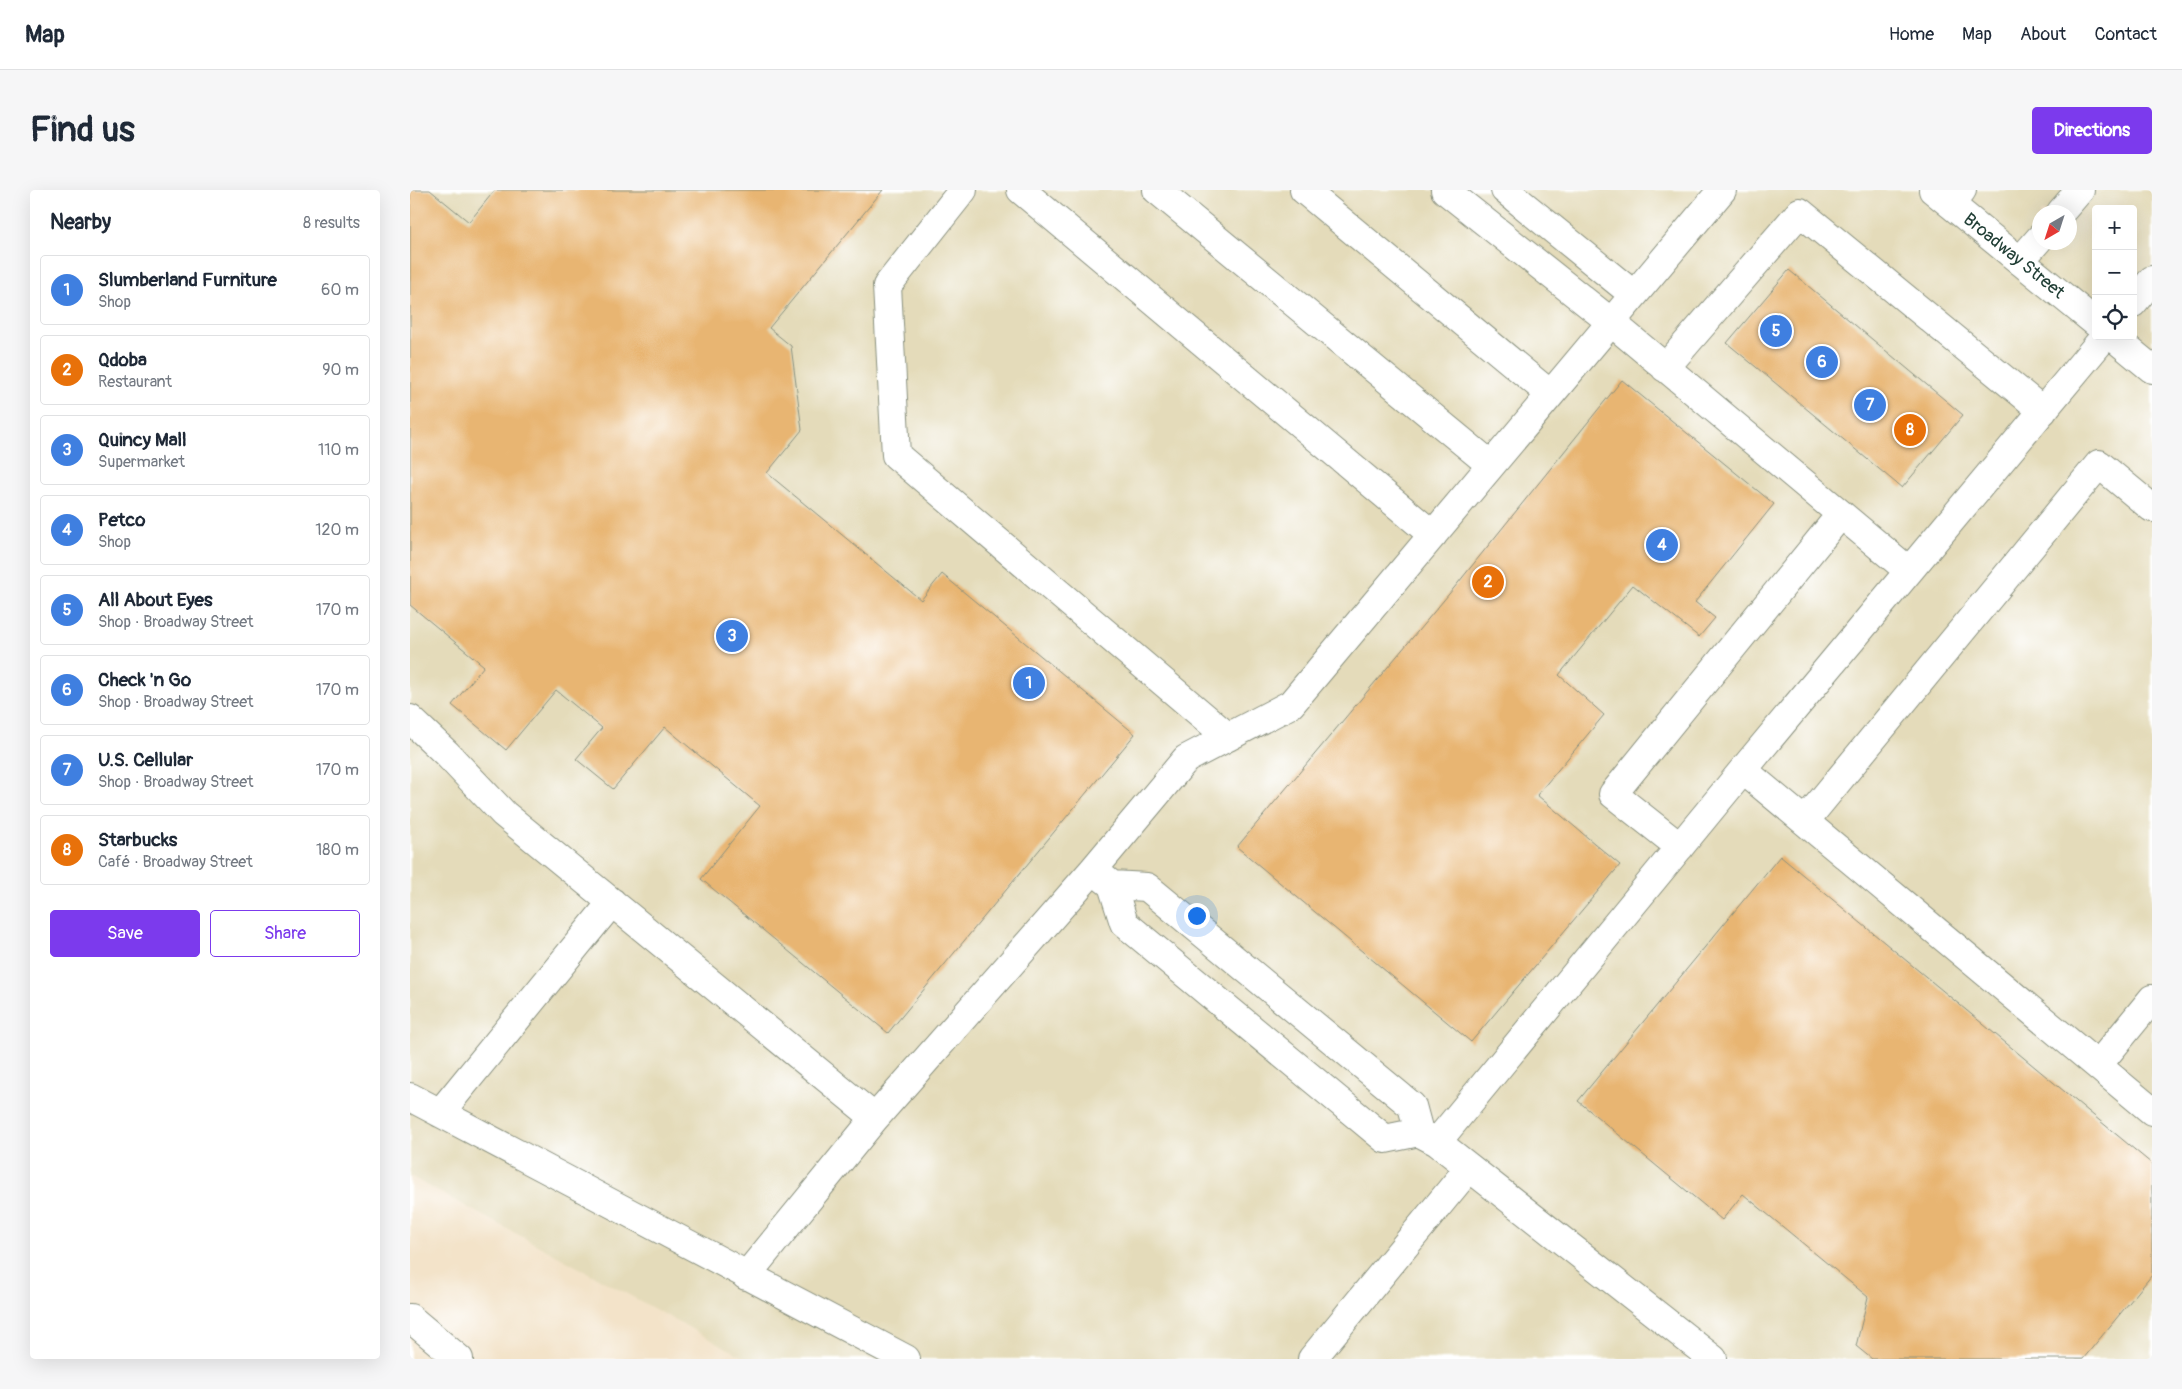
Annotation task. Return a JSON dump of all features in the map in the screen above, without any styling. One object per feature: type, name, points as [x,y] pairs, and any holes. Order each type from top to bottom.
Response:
[{"type":"main road","points":[[963,190],[887,286],[896,455],[1228,737]]},
{"type":"main road","points":[[1021,190],[1433,535]]},
{"type":"main road","points":[[1156,190],[1492,465]]},
{"type":"main road","points":[[1304,190],[1550,394]]},
{"type":"main road","points":[[1445,190],[1611,322],[1909,570]]},
{"type":"main road","points":[[1505,190],[1634,295]]},
{"type":"main road","points":[[2067,205],[2080,190]]},
{"type":"main road","points":[[746,1276],[875,1118],[1102,877],[1186,759],[1291,704],[1719,191]]},
{"type":"main road","name":"Broadway Street","points":[[1949,195],[2020,261],[2092,320]]},
{"type":"main road","points":[[1665,368],[1800,212],[2043,411]]},
{"type":"main road","points":[[2020,261],[2032,247]]},
{"type":"main road","points":[[2137,298],[2152,280]]},
{"type":"main road","points":[[1102,877],[1124,923],[1386,1139],[1428,1137],[1680,847],[2103,340]]},
{"type":"main road","points":[[2117,340],[2152,369]]},
{"type":"main road","points":[[1805,821],[2100,464],[2152,508]]},
{"type":"main road","points":[[1680,847],[1613,794],[1841,514]]},
{"type":"main road","points":[[410,719],[447,754],[504,814],[875,1118]]},
{"type":"main road","points":[[1743,770],[2152,1111]]},
{"type":"main road","points":[[1102,877],[1147,887],[1412,1106],[1428,1137],[1713,1359]]},
{"type":"main road","points":[[440,1113],[612,902]]},
{"type":"main road","points":[[2098,1065],[2152,999]]},
{"type":"main road","points":[[410,1097],[906,1359]]},
{"type":"main road","points":[[1312,1359],[1468,1168]]},
{"type":"main road","points":[[410,1318],[459,1359]]},
{"type":"shaded area","points":[[410,190],[2152,190],[2152,1359],[747,1359],[410,1176]]},
{"type":"building","points":[[410,190],[430,190],[469,222],[495,190],[883,190],[769,328],[791,346],[802,430],[767,473],[921,600],[942,574],[1135,734],[888,1033],[701,879],[760,806],[665,727],[613,789],[576,759],[602,728],[556,690],[506,750],[452,705],[484,666],[410,605]]},
{"type":"building","points":[[1789,270],[1963,415],[1902,488],[1727,343]]},
{"type":"building","points":[[1622,380],[1774,504],[1695,602],[1715,618],[1699,637],[1633,585],[1559,675],[1604,715],[1537,795],[1620,865],[1471,1042],[1237,847],[1454,588]]},
{"type":"building","points":[[1780,856],[2152,1164],[2152,1275],[2083,1359],[1872,1359],[1856,1346],[1868,1297],[1743,1194],[1722,1220],[1578,1101]]},
{"type":"place","name":"All About Eyes","points":[[1776,331]]},
{"type":"place","name":"Check 'n Go","points":[[1822,362]]},
{"type":"place","name":"U.S. Cellular","points":[[1870,405]]},
{"type":"place","name":"Starbucks","points":[[1910,430]]},
{"type":"place","name":"Petco","points":[[1662,545]]},
{"type":"place","name":"Qdoba","points":[[1488,582]]},
{"type":"place","name":"Quincy Mall","points":[[732,636]]},
{"type":"place","name":"Slumberland Furniture","points":[[1029,683]]}]
